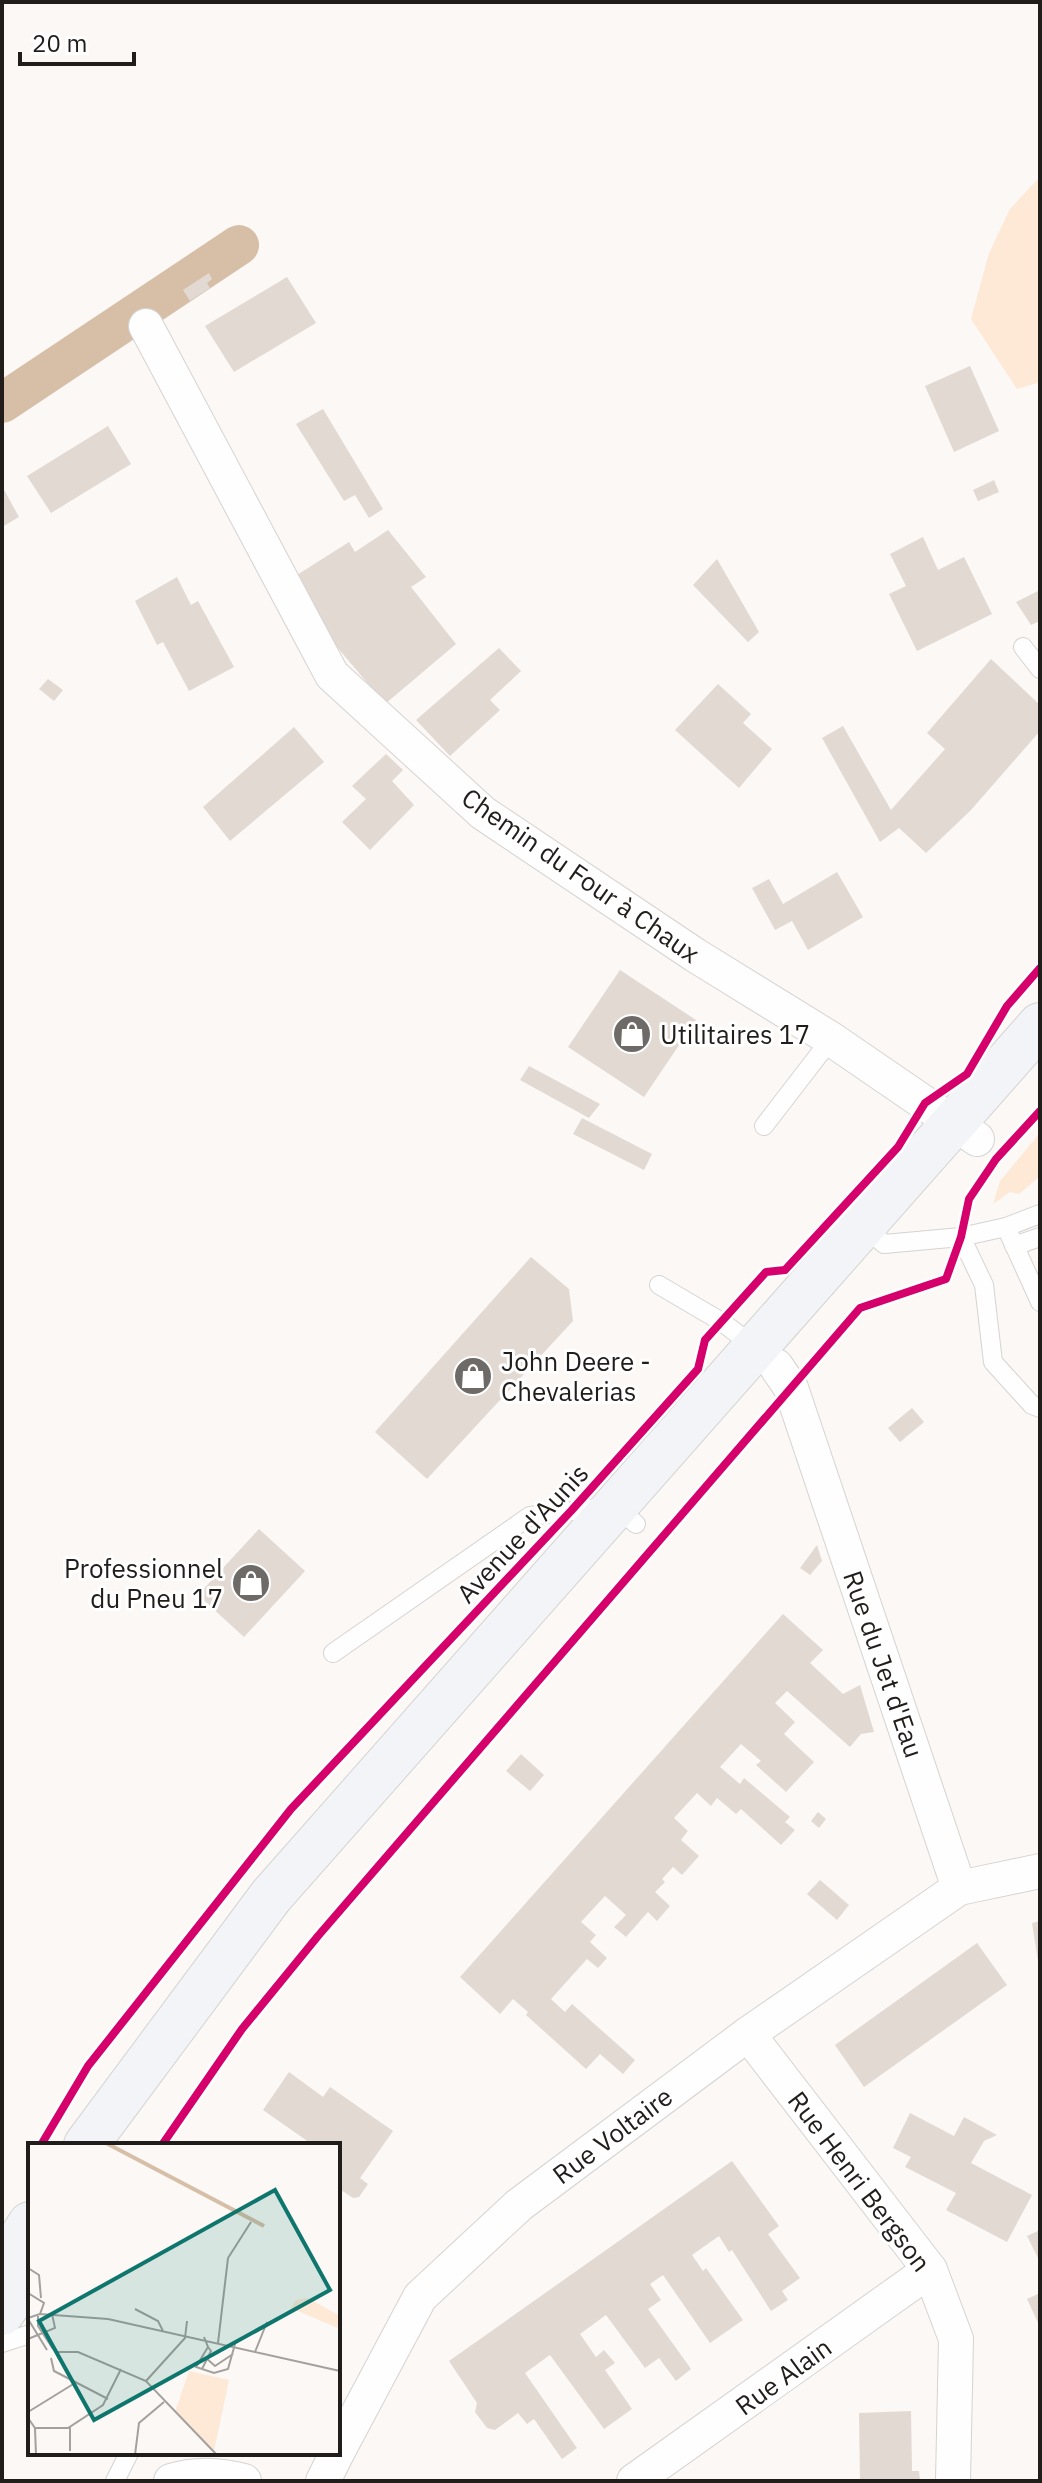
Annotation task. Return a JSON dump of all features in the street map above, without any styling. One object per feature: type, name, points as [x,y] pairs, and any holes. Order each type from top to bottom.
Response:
[{"type":"main road","name":"Avenue d'Aunis","points":[[87,2143],[271,1896],[626,1515],[766,1357],[965,1131],[1040,1025]]},
{"type":"main road","name":"Avenue d'Aunis","points":[[965,1131],[1040,1068]]},
{"type":"main road","name":"Avenue d'Aunis","points":[[121,2143],[291,1914],[626,1515]]},
{"type":"main road","points":[[2,2267],[28,2227]]},
{"type":"main road","points":[[2,2313],[28,2276]]},
{"type":"street","name":"Chemin du Four à Chaux","points":[[146,326],[332,675],[483,813],[695,955],[831,1039],[965,1131]]},
{"type":"street","name":"Rue du Jet d'Eau","points":[[766,1357],[791,1388],[959,1888]]},
{"type":"street","points":[[959,1888],[1040,1871]]},
{"type":"street","name":"Rue Voltaire","points":[[340,2448],[420,2297],[519,2205],[748,2034],[959,1888]]},
{"type":"street","name":"Rue Henri Bergson","points":[[748,2034],[930,2270],[956,2339],[953,2481]]},
{"type":"street","name":"Rue Alain","points":[[649,2476],[930,2270]]},
{"type":"street","name":"Rue Voltaire","points":[[323,2481],[336,2455]]},
{"type":"street","points":[[171,2481],[188,2476],[244,2481]]},
{"type":"lane","points":[[1023,647],[1040,669]]},
{"type":"lane","points":[[764,1126],[831,1039]]},
{"type":"lane","points":[[874,1234],[961,1237],[1006,1227],[1040,1214]]},
{"type":"lane","points":[[1006,1227],[1022,1265],[1037,1290]]},
{"type":"lane","points":[[961,1237],[984,1285],[993,1362],[1032,1405],[1040,1408]]},
{"type":"lane","points":[[1014,1246],[1040,1237]]},
{"type":"lane","points":[[1022,1265],[1040,1259]]},
{"type":"lane","points":[[659,1285],[722,1322],[766,1357]]},
{"type":"lane","points":[[333,1653],[530,1516],[626,1515]]},
{"type":"lane","points":[[2,2343],[28,2335]]},
{"type":"lane","points":[[115,2481],[128,2455]]},
{"type":"shaded area","points":[[1040,177],[1040,382],[1017,389],[971,319],[989,253],[1010,209]]},
{"type":"shaded area","points":[[1040,1133],[1040,1176],[1019,1194],[1010,1192],[993,1204],[1000,1181]]},
{"type":"building","points":[[209,273],[212,279],[207,283],[210,288],[190,301],[183,290]]},
{"type":"building","points":[[287,277],[316,323],[234,372],[205,326]]},
{"type":"building","points":[[970,366],[999,431],[954,452],[925,386]]},
{"type":"building","points":[[323,409],[383,509],[369,518],[355,495],[344,501],[296,424]]},
{"type":"building","points":[[108,426],[131,464],[51,513],[27,476]]},
{"type":"building","points":[[994,480],[999,492],[978,501],[973,490]]},
{"type":"building","points":[[2,486],[19,517],[2,527]]},
{"type":"building","points":[[388,530],[426,577],[411,587],[456,644],[385,704],[300,603],[305,587],[297,575],[349,542],[355,552]]},
{"type":"building","points":[[923,537],[938,570],[964,557],[992,614],[917,651],[889,594],[906,586],[890,554]]},
{"type":"building","points":[[717,559],[759,632],[748,642],[693,585]]},
{"type":"building","points":[[177,577],[191,605],[198,601],[234,667],[189,691],[163,642],[157,645],[135,601]]},
{"type":"building","points":[[1040,590],[1040,621],[1031,625],[1016,602]]},
{"type":"building","points":[[499,648],[521,671],[490,700],[500,710],[450,756],[416,720]]},
{"type":"building","points":[[991,659],[1040,705],[1040,731],[971,810],[926,853],[899,828],[880,842],[822,738],[843,726],[891,810],[945,749],[927,733]]},
{"type":"building","points":[[48,679],[63,690],[54,701],[39,689]]},
{"type":"building","points":[[718,684],[751,714],[743,723],[772,749],[739,788],[675,730]]},
{"type":"building","points":[[294,727],[324,762],[230,841],[203,807]]},
{"type":"building","points":[[386,754],[403,770],[392,781],[414,805],[370,850],[342,822],[366,799],[352,786]]},
{"type":"building","points":[[837,872],[863,917],[808,950],[792,921],[775,930],[752,888],[769,879],[783,904]]},
{"type":"building","name":"Utilitaires 17","points":[[620,970],[696,1020],[644,1097],[568,1047]]},
{"type":"building","points":[[529,1066],[600,1104],[589,1118],[520,1080]]},
{"type":"building","points":[[582,1118],[652,1154],[644,1170],[573,1134]]},
{"type":"building","name":"John Deere - Chevalerias","points":[[531,1257],[569,1289],[573,1321],[427,1479],[375,1432]]},
{"type":"building","points":[[912,1408],[924,1422],[900,1442],[888,1428]]},
{"type":"building","name":"Professionnel du Pneu 17","points":[[259,1529],[305,1571],[244,1637],[198,1595]]},
{"type":"building","points":[[817,1545],[822,1561],[810,1575],[800,1568]]},
{"type":"building","points":[[783,1614],[823,1650],[810,1663],[843,1694],[860,1685],[874,1732],[861,1734],[850,1747],[787,1691],[775,1703],[795,1722],[784,1734],[814,1762],[786,1792],[756,1765],[761,1761],[741,1744],[720,1767],[740,1784],[744,1778],[790,1817],[785,1822],[795,1830],[781,1845],[741,1809],[736,1814],[717,1798],[711,1806],[697,1793],[674,1818],[688,1831],[681,1840],[699,1856],[682,1875],[673,1867],[662,1879],[665,1882],[655,1892],[670,1906],[657,1921],[648,1912],[626,1937],[614,1927],[626,1915],[605,1896],[581,1922],[596,1935],[590,1942],[607,1958],[598,1968],[587,1959],[551,1999],[565,2012],[572,2004],[635,2060],[623,2074],[600,2054],[586,2069],[526,2015],[528,2012],[513,1999],[500,2014],[460,1977]]},
{"type":"building","points":[[521,1754],[544,1775],[530,1791],[506,1771]]},
{"type":"building","points":[[818,1812],[826,1819],[819,1828],[811,1821]]},
{"type":"building","points":[[820,1880],[849,1905],[837,1920],[807,1894]]},
{"type":"building","points":[[1040,1921],[1040,1960],[1038,1961],[1032,1923]]},
{"type":"building","points":[[977,1943],[1007,1985],[864,2087],[835,2045]]},
{"type":"building","points":[[289,2072],[323,2097],[330,2087],[393,2131],[360,2178],[368,2184],[359,2197],[353,2198],[340,2189],[340,2143],[310,2143],[263,2110]]},
{"type":"building","points":[[910,2113],[954,2136],[964,2117],[997,2135],[984,2141],[971,2163],[1032,2195],[1007,2242],[946,2210],[956,2193],[905,2167],[911,2157],[893,2148]]},
{"type":"building","points":[[732,2161],[779,2226],[768,2234],[800,2278],[782,2291],[788,2300],[771,2311],[732,2250],[729,2252],[719,2236],[692,2255],[703,2271],[706,2268],[743,2320],[710,2343],[663,2275],[650,2284],[661,2300],[648,2309],[691,2369],[676,2381],[659,2358],[645,2368],[606,2315],[580,2334],[596,2357],[604,2350],[615,2363],[605,2370],[632,2409],[604,2429],[550,2355],[525,2373],[577,2448],[562,2459],[534,2419],[527,2424],[518,2413],[495,2430],[487,2428],[475,2412],[477,2403],[449,2361]]},
{"type":"building","points":[[1040,2230],[1040,2262],[1027,2236]]},
{"type":"building","points":[[1040,2293],[1040,2327],[1027,2299]]},
{"type":"building","points":[[911,2411],[912,2471],[919,2471],[920,2481],[860,2481],[859,2413]]},
{"type":"waterway","points":[[2,403],[239,245]]},
{"type":"cycle path","points":[[42,2143],[88,2066],[291,1809],[571,1511],[698,1369],[705,1340],[766,1272],[785,1270],[898,1147],[925,1103],[967,1074],[1007,1006],[1040,968]]},
{"type":"cycle path","points":[[163,2143],[242,2029],[318,1936],[860,1308],[946,1279],[961,1237],[969,1199],[996,1159],[1040,1111]]},
{"type":"place","name":"Utilitaires 17","points":[[632,1034]]},
{"type":"place","name":"John Deere - Chevalerias","points":[[473,1376]]},
{"type":"place","name":"Professionnel du Pneu 17","points":[[251,1583]]}]
